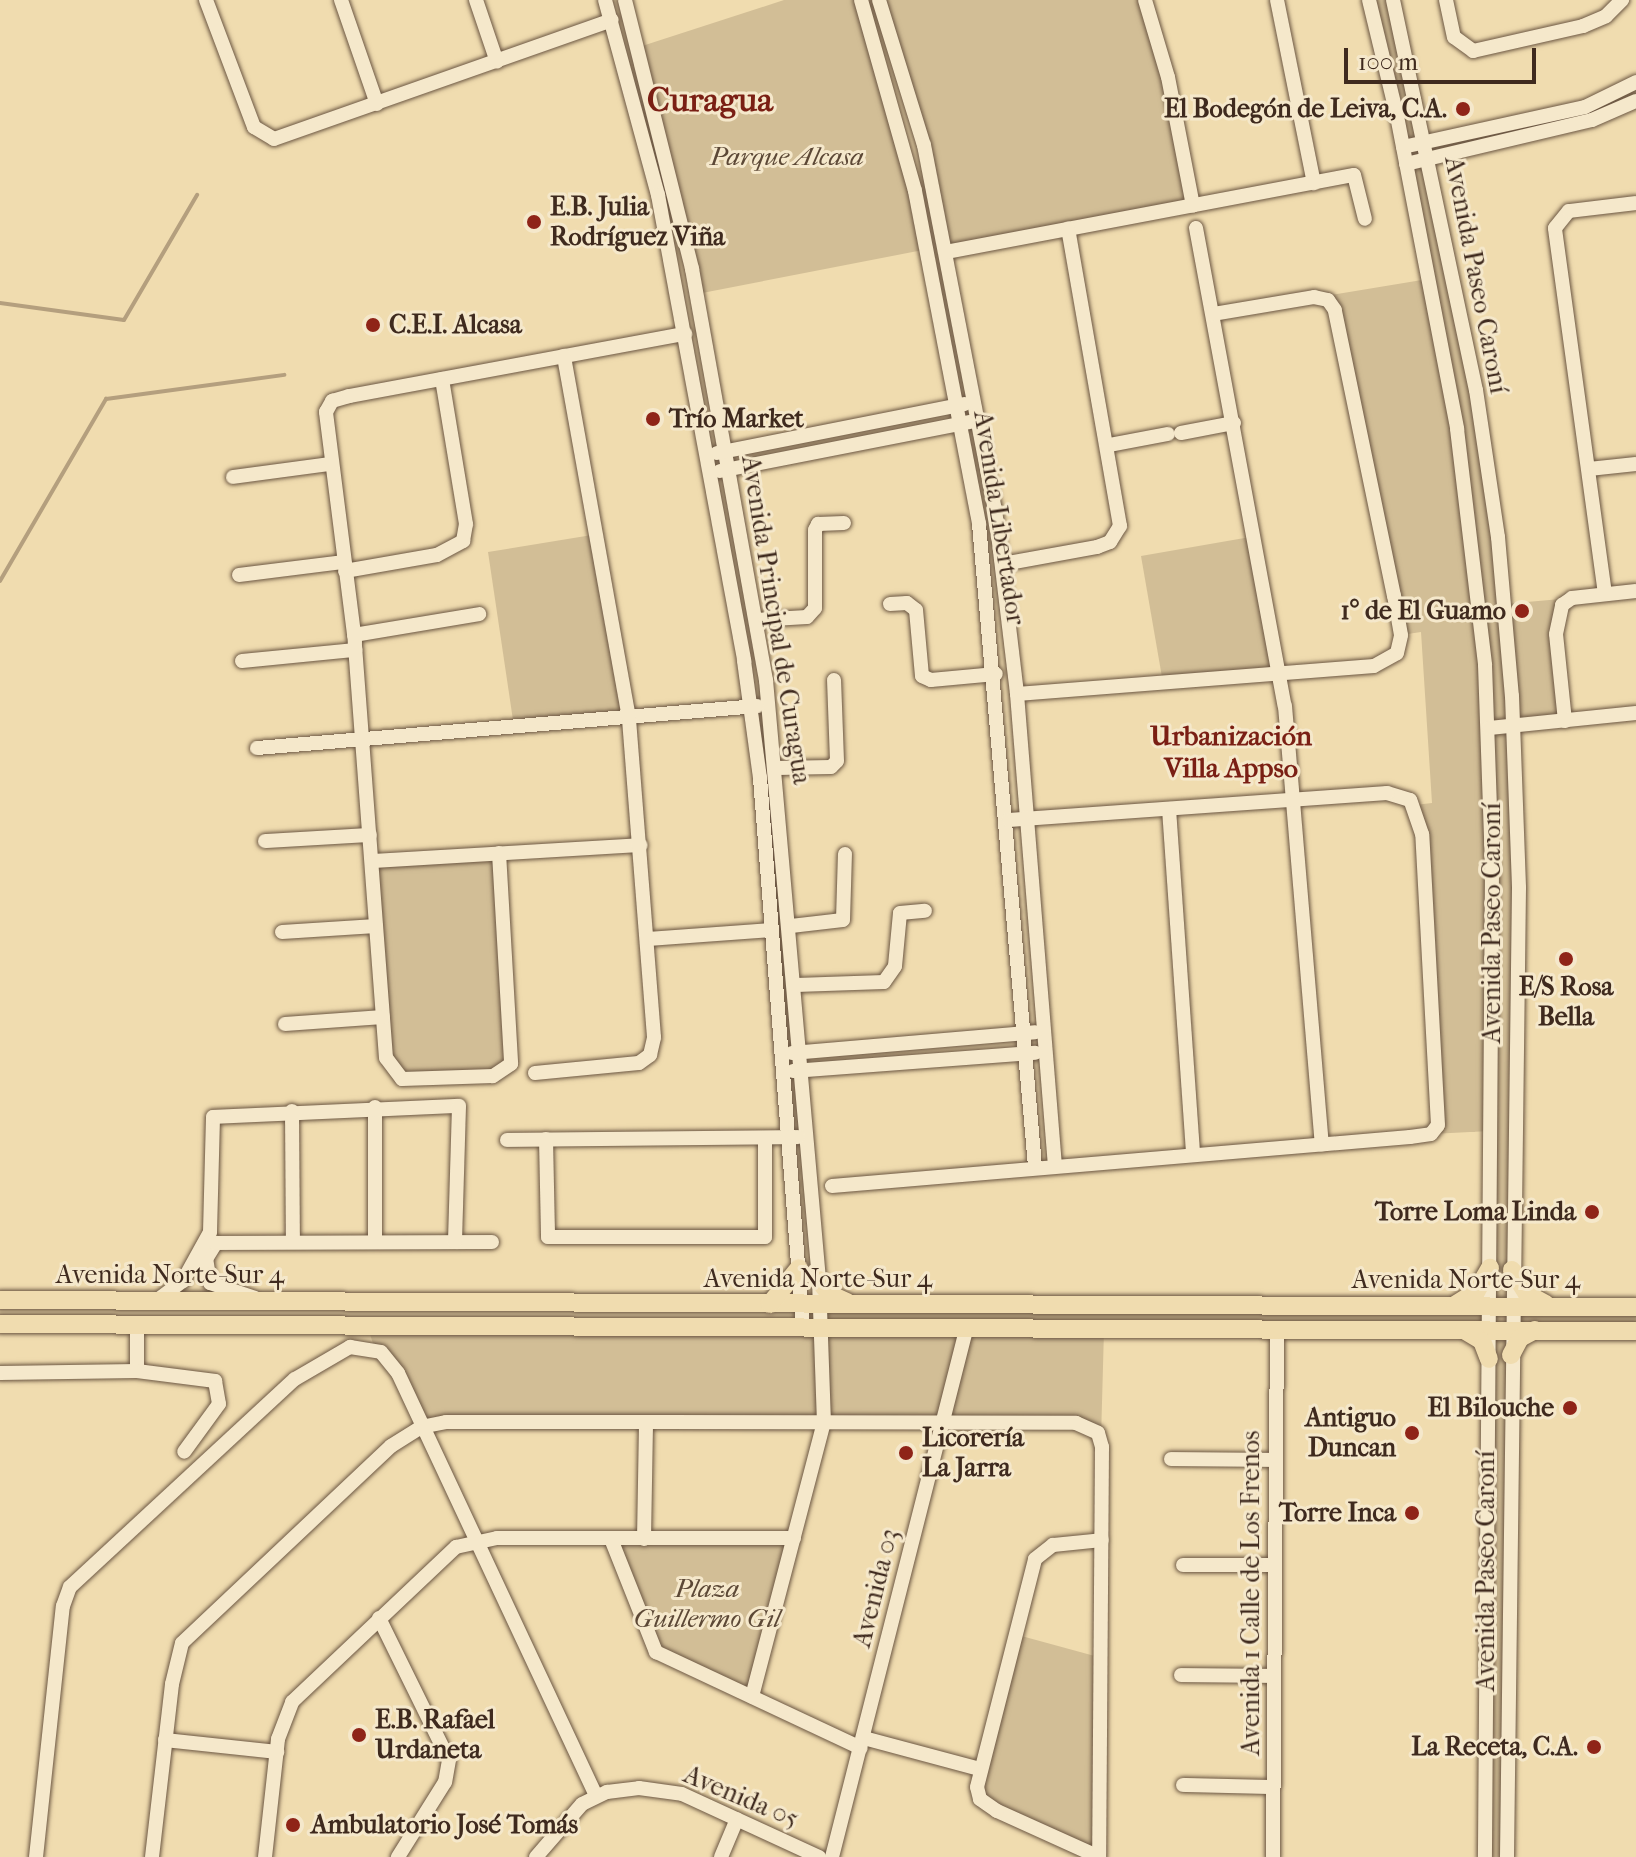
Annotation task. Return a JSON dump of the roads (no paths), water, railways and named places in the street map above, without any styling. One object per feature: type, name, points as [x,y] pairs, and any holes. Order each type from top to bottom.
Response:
[{"type":"main road","points":[[770,1304],[799,1268]]},
{"type":"main road","points":[[1453,1306],[1476,1292],[1490,1268]]},
{"type":"main road","points":[[1512,1270],[1527,1294],[1552,1307]]},
{"type":"main road","points":[[819,1280],[829,1294],[853,1305]]},
{"type":"main road","name":"Avenida Norte-Sur 4","points":[[0,1300],[1636,1307]]},
{"type":"main road","name":"Avenida Norte-Sur 4","points":[[0,1324],[1636,1331]]},
{"type":"main road","points":[[1464,1330],[1482,1341],[1489,1359]]},
{"type":"main road","points":[[1511,1355],[1520,1338],[1535,1330]]},
{"type":"street","points":[[206,0],[251,121],[262,135],[285,137],[612,20]]},
{"type":"street","points":[[341,0],[377,104]]},
{"type":"street","points":[[476,0],[497,62]]},
{"type":"street","name":"Avenida Principal de Curagua","points":[[605,0],[648,151],[708,455],[751,706],[799,1268],[811,1305]]},
{"type":"street","name":"Avenida Principal de Curagua","points":[[625,0],[669,164],[726,452],[770,705],[819,1280],[811,1305]]},
{"type":"street","name":"Avenida Libertador","points":[[861,0],[908,161],[958,405],[983,554],[1009,820],[1035,1167]]},
{"type":"street","name":"Avenida Libertador","points":[[879,0],[916,116],[946,252],[980,420],[1003,564],[1017,694],[1055,1165]]},
{"type":"street","points":[[1145,0],[1168,77],[1193,206]]},
{"type":"street","points":[[1277,0],[1314,183]]},
{"type":"street","name":"Avenida Paseo Caroní","points":[[1369,0],[1403,147],[1460,443],[1489,728],[1490,1306],[1485,1857]]},
{"type":"street","name":"Avenida Paseo Caroní","points":[[1393,0],[1425,143],[1483,437],[1504,595],[1514,726],[1519,888],[1511,1306],[1507,1857]]},
{"type":"street","points":[[1446,0],[1454,37],[1473,51],[1583,26],[1606,16],[1622,0]]},
{"type":"street","points":[[1403,147],[1585,107],[1636,82]]},
{"type":"street","points":[[1406,164],[1592,120],[1636,101]]},
{"type":"street","points":[[946,252],[1354,175],[1365,219]]},
{"type":"street","points":[[1605,594],[1555,228],[1569,211],[1636,203]]},
{"type":"street","points":[[1196,228],[1280,675],[1322,1144]]},
{"type":"street","points":[[1003,564],[1097,547],[1115,537],[1121,521],[1068,229]]},
{"type":"street","points":[[1017,694],[1280,675],[1390,662],[1401,641],[1345,337],[1332,304],[1314,297],[1213,314]]},
{"type":"street","points":[[499,853],[513,1055],[509,1069],[493,1076],[402,1079],[388,1064],[354,643],[329,464],[326,412],[337,399],[685,334]]},
{"type":"street","points":[[535,1073],[632,1065],[648,1059],[654,1037],[629,718],[564,356]]},
{"type":"street","points":[[239,575],[444,553],[463,541],[466,524],[442,379]]},
{"type":"street","points":[[708,455],[976,402]]},
{"type":"street","points":[[711,473],[980,420]]},
{"type":"street","points":[[1109,445],[1234,423]]},
{"type":"street","points":[[233,477],[329,464]]},
{"type":"street","points":[[1589,469],[1636,464]]},
{"type":"street","points":[[756,620],[807,617],[815,608],[815,530],[818,524],[844,523]]},
{"type":"street","points":[[1565,721],[1557,649],[1560,612],[1572,598],[1636,591]]},
{"type":"street","points":[[890,604],[907,603],[916,610],[922,676],[931,680],[996,674]]},
{"type":"street","points":[[242,661],[354,643],[479,614]]},
{"type":"street","points":[[777,768],[831,767],[837,761],[834,680]]},
{"type":"street","points":[[257,748],[770,705]]},
{"type":"street","points":[[1489,728],[1636,713]]},
{"type":"street","points":[[832,1186],[1425,1135],[1440,1120],[1422,834],[1415,805],[1395,794],[1009,820]]},
{"type":"street","points":[[1169,809],[1193,1153]]},
{"type":"street","points":[[265,841],[370,835]]},
{"type":"street","points":[[372,861],[641,845]]},
{"type":"street","points":[[791,926],[843,920],[845,854]]},
{"type":"street","points":[[796,985],[884,982],[895,966],[900,913],[925,911]]},
{"type":"street","points":[[282,932],[376,926]]},
{"type":"street","points":[[648,939],[772,930]]},
{"type":"street","points":[[285,1024],[383,1017]]},
{"type":"street","points":[[783,1054],[1043,1031]]},
{"type":"street","points":[[784,1071],[1045,1052]]},
{"type":"street","points":[[156,1301],[183,1281],[200,1253],[210,1228],[213,1117],[375,1107],[459,1106],[455,1242]]},
{"type":"street","points":[[375,1107],[375,1241]]},
{"type":"street","points":[[292,1111],[293,1241]]},
{"type":"street","points":[[507,1140],[807,1137]]},
{"type":"street","points":[[546,1139],[548,1237],[765,1237],[765,1138]]},
{"type":"street","points":[[200,1253],[224,1240],[492,1242]]},
{"type":"street","points":[[200,1253],[210,1283]]},
{"type":"street","points":[[183,1281],[210,1283],[269,1302]]},
{"type":"street","points":[[803,1328],[811,1305]]},
{"type":"street","points":[[752,1697],[824,1422],[822,1328],[811,1305]]},
{"type":"street","points":[[137,1325],[137,1371]]},
{"type":"street","points":[[367,1326],[375,1349],[398,1373],[596,1796],[571,1812],[536,1857]]},
{"type":"street","name":"Avenida 03","points":[[832,1857],[966,1330]]},
{"type":"street","name":"Avenida 1 Calle de Los Frenos","points":[[1273,1857],[1277,1330]]},
{"type":"street","points":[[36,1857],[62,1620],[70,1587],[311,1367],[350,1347],[375,1349]]},
{"type":"street","points":[[0,1373],[137,1371],[215,1381],[219,1404],[184,1452]]},
{"type":"street","points":[[152,1857],[175,1660],[187,1636],[391,1446],[421,1427],[446,1422],[943,1422],[1092,1428],[1102,1447],[1102,1540],[1099,1857],[986,1805],[977,1794],[980,1769],[1035,1559],[1053,1545],[1102,1540]]},
{"type":"street","points":[[644,1539],[646,1422]]},
{"type":"street","points":[[1171,1459],[1276,1460]]},
{"type":"street","points":[[265,1857],[277,1752],[292,1702],[448,1553],[474,1540],[794,1538]]},
{"type":"street","points":[[611,1539],[656,1652],[862,1743],[980,1769]]},
{"type":"street","points":[[1183,1565],[1275,1565]]},
{"type":"street","points":[[379,1618],[449,1760],[445,1782],[398,1857]]},
{"type":"street","points":[[1181,1675],[1274,1676]]},
{"type":"street","points":[[165,1740],[277,1752]]},
{"type":"street","points":[[1183,1785],[1273,1787]]},
{"type":"street","name":"Avenida 05","points":[[596,1796],[656,1788],[737,1819],[819,1857]]},
{"type":"street","points":[[721,1857],[737,1819]]},
{"type":"waterway","points":[[0,303],[124,320],[197,195]]},
{"type":"waterway","points":[[0,581],[106,399],[284,375]]},
{"type":"place","name":"El Bodegón de Leiva, C.A.","points":[[1463,109]]},
{"type":"place","name":"E.B. Julia Rodríguez Viña","points":[[534,222]]},
{"type":"place","name":"C.E.I. Alcasa","points":[[373,325]]},
{"type":"place","name":"Trío Market","points":[[653,419]]},
{"type":"place","name":"1° de El Guamo","points":[[1522,611]]},
{"type":"place","name":"E/S Rosa Bella","points":[[1566,959]]},
{"type":"place","name":"Torre Loma Linda","points":[[1592,1212]]},
{"type":"place","name":"El Bilouche","points":[[1570,1408]]},
{"type":"place","name":"Antiguo Duncan","points":[[1412,1433]]},
{"type":"place","name":"Licorería La Jarra","points":[[906,1453]]},
{"type":"place","name":"Torre Inca","points":[[1412,1513]]},
{"type":"place","name":"E.B. Rafael Urdaneta","points":[[359,1735]]},
{"type":"place","name":"La Receta, C.A.","points":[[1594,1747]]},
{"type":"place","name":"Ambulatorio José Tomás","points":[[293,1825]]},
{"type":"district","name":"Curagua","points":[[710,101]]},
{"type":"district","name":"Urbanización Villa Appso","points":[[1231,752]]},
{"type":"park label","name":"Parque Alcasa","points":[[787,157]]},
{"type":"park label","name":"Plaza Guillermo Gil","points":[[707,1604]]}]
